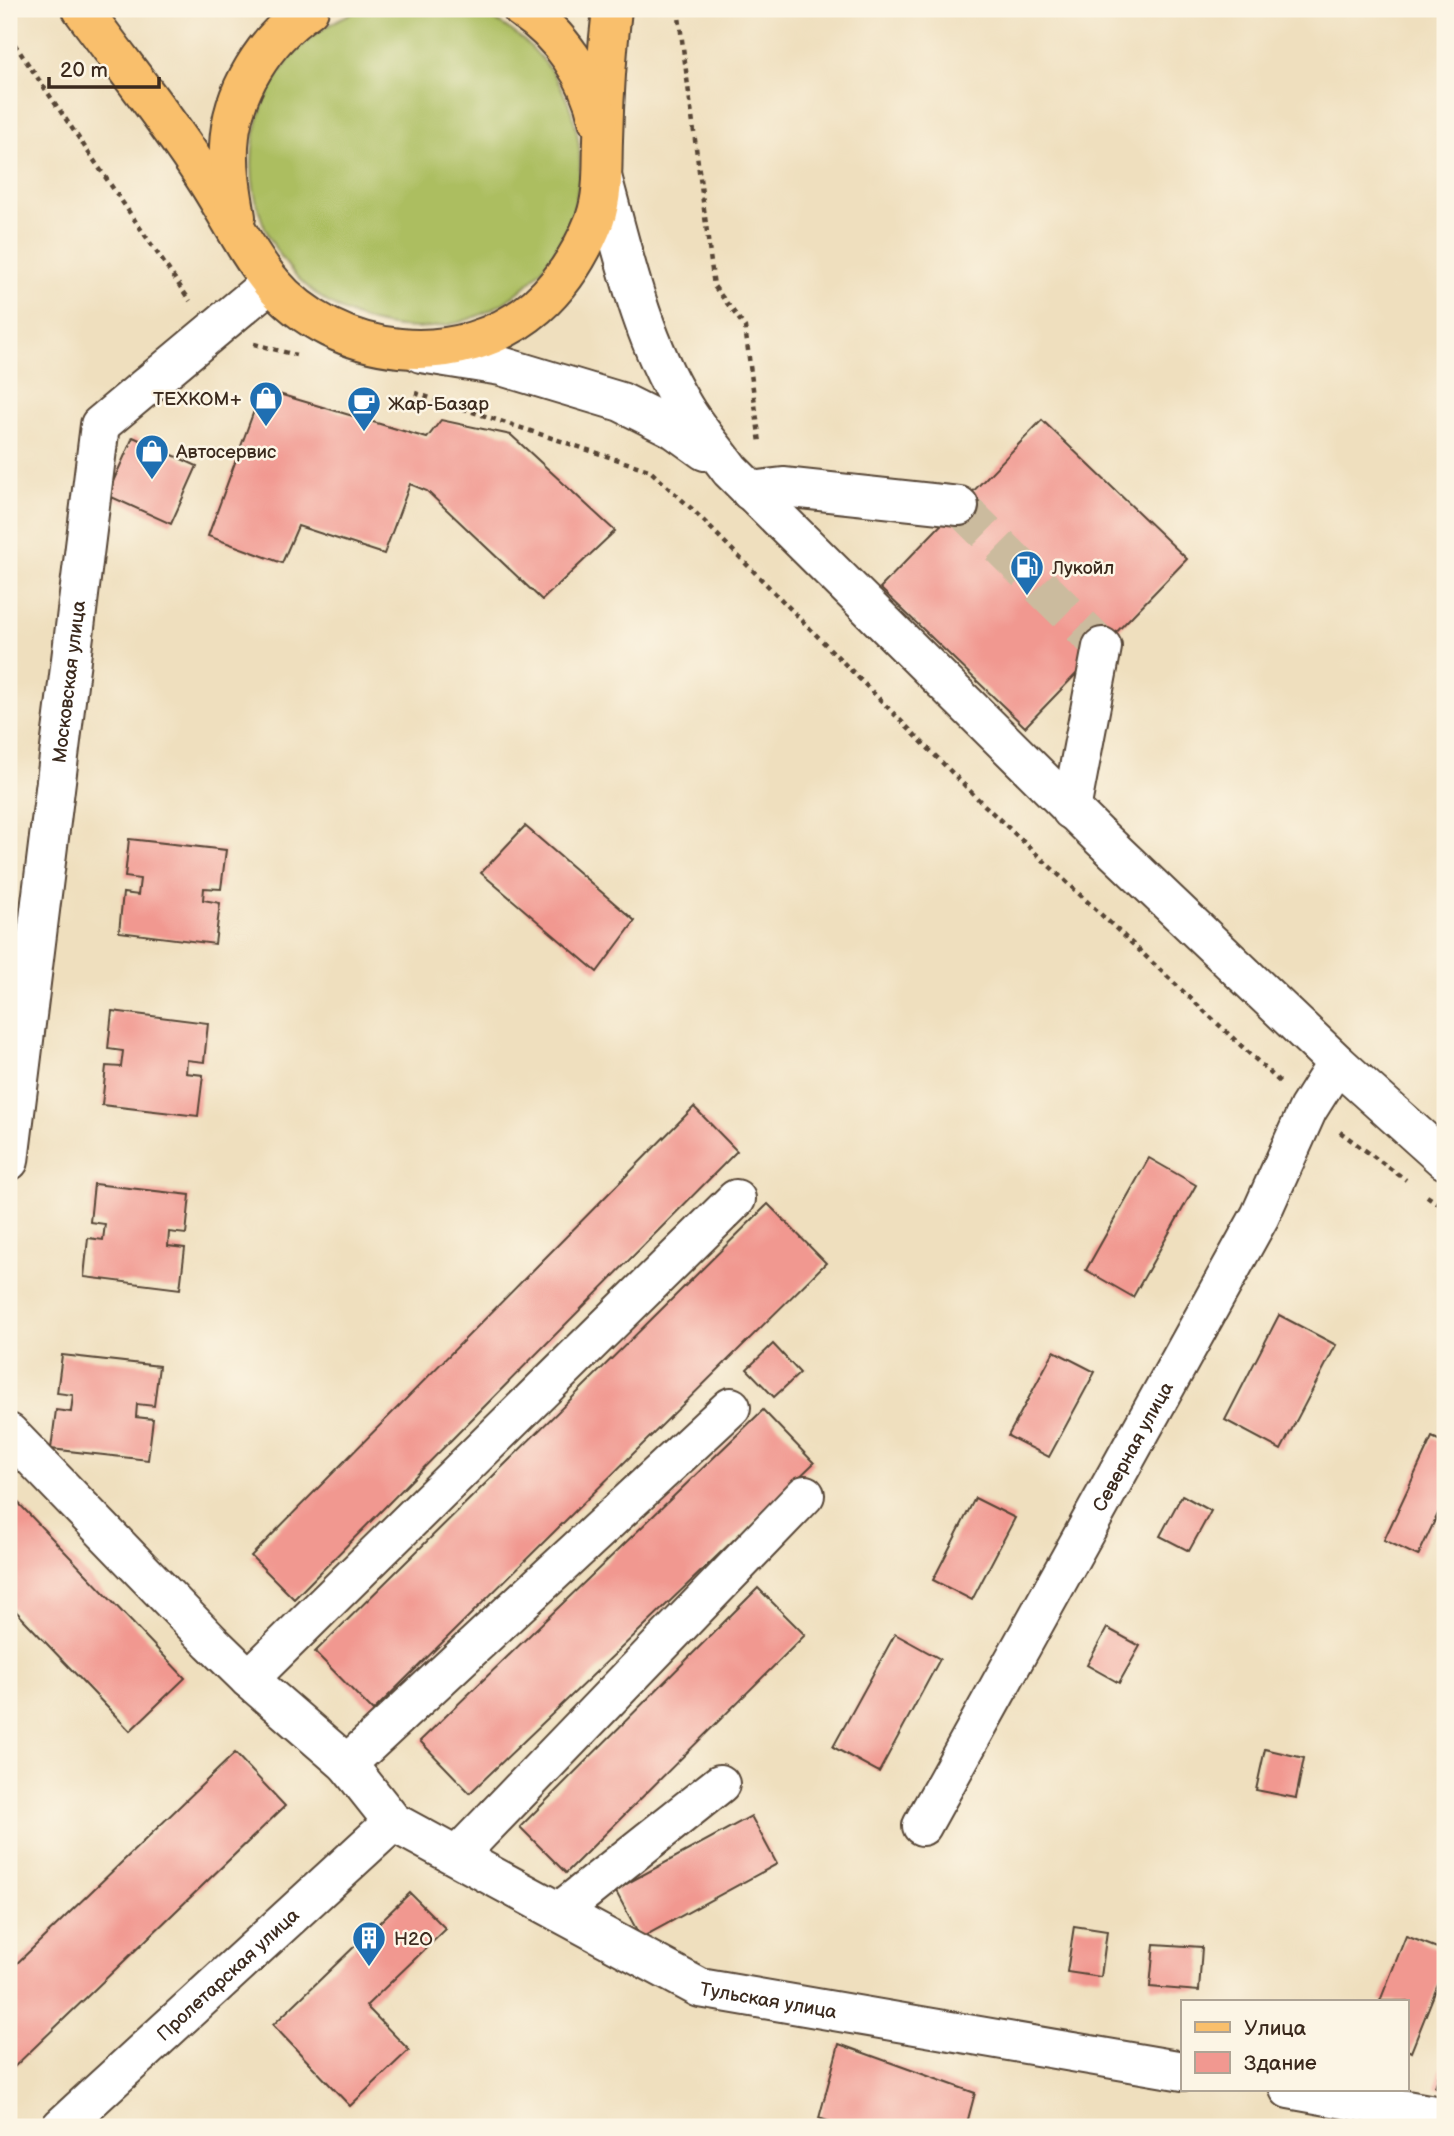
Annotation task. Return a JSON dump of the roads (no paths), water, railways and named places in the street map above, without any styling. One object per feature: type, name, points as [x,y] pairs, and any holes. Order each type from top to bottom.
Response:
[{"type":"main road","points":[[82,9],[202,173],[261,267],[298,307],[328,328],[363,342],[398,349],[435,349],[471,341],[505,327],[536,307],[562,281],[582,250],[596,216],[603,161],[612,9]]},
{"type":"main road","points":[[261,267],[236,217],[229,181],[229,144],[236,108],[250,74],[270,43],[296,17],[309,9]]},
{"type":"main road","points":[[523,9],[560,42],[581,73],[595,107],[603,161]]},
{"type":"street","points":[[603,161],[633,292],[657,357],[682,405],[1071,810],[1337,1063],[1445,1160]]},
{"type":"street","name":"Московская улица","points":[[9,1161],[100,425],[211,333],[261,267]]},
{"type":"street","points":[[398,349],[501,366],[621,402],[673,428],[755,482],[959,506]]},
{"type":"street","points":[[1071,810],[1101,647]]},
{"type":"street","name":"Северная улица","points":[[922,1826],[1260,1216],[1308,1109],[1337,1063]]},
{"type":"street","points":[[249,1679],[736,1199]]},
{"type":"street","points":[[347,1764],[731,1406]]},
{"type":"street","points":[[9,1433],[249,1679],[347,1764],[393,1822]]},
{"type":"street","points":[[457,1856],[805,1495]]},
{"type":"street","points":[[559,1912],[720,1784]]},
{"type":"street","name":"Тульская улица","points":[[393,1822],[700,1988],[1181,2071]]},
{"type":"street","name":"Пролетарская улица","points":[[61,2127],[393,1822]]},
{"type":"street","points":[[1295,2090],[1445,2117]]},
{"type":"tunnel","points":[[959,506],[1102,647]]},
{"type":"place","name":"ТЕХКОМ+","points":[[266,428]]},
{"type":"place","name":"Жар-Базар","points":[[364,433]]},
{"type":"place","name":"Автосервис","points":[[152,481]]},
{"type":"place","name":"Лукойл","points":[[1027,597]]},
{"type":"place","name":"Н2О","points":[[369,1968]]}]
